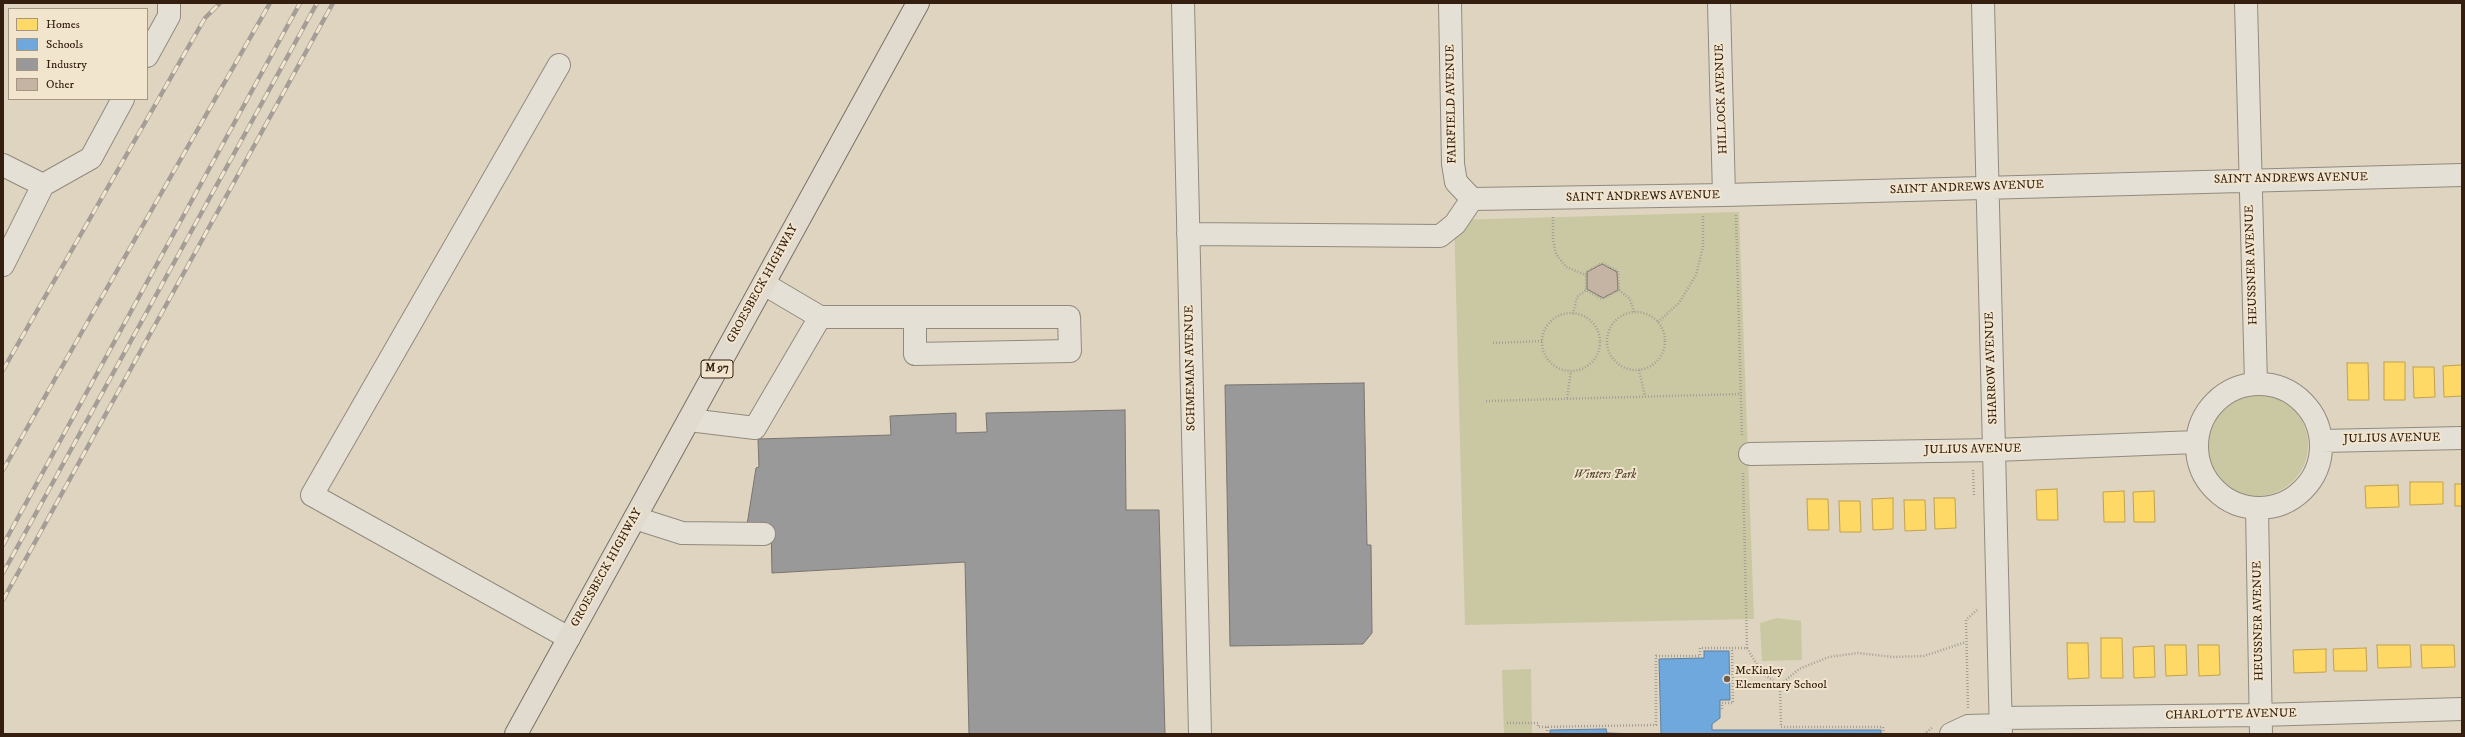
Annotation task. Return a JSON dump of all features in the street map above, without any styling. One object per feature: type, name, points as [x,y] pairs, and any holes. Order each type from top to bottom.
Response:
[{"type":"main road","name":"GROESBECK HIGHWAY","points":[[516,734],[918,3]]},
{"type":"street","points":[[148,54],[169,16],[169,3]]},
{"type":"street","name":"SCHMEMAN AVENUE","points":[[1183,3],[1200,734]]},
{"type":"street","name":"FAIRFIELD AVENUE","points":[[1450,3],[1453,164],[1456,182],[1472,199]]},
{"type":"street","name":"HILLOCK AVENUE","points":[[1719,3],[1730,203]]},
{"type":"street","name":"SHARROW AVENUE","points":[[1983,3],[2001,726]]},
{"type":"street","name":"HEUSSNER AVENUE","points":[[2246,3],[2256,383]]},
{"type":"street","points":[[559,65],[312,495],[569,638]]},
{"type":"street","points":[[3,265],[43,184],[91,158],[122,100]]},
{"type":"street","points":[[3,165],[43,184]]},
{"type":"street","name":"SAINT ANDREWS AVENUE","points":[[1472,199],[1730,203],[1987,188],[2462,175]]},
{"type":"street","points":[[1188,234],[1440,236],[1455,224],[1472,199]]},
{"type":"street","points":[[764,284],[820,318],[915,317],[1069,317],[1070,351],[915,354],[915,317]]},
{"type":"street","points":[[689,420],[755,428],[820,318]]},
{"type":"street","points":[[2256,383],[2280,387],[2300,399],[2315,418],[2321,441],[2318,467],[2304,489],[2283,504],[2257,508],[2237,505],[2220,495],[2206,480],[2201,468],[2196,442],[2200,424],[2209,408],[2217,400],[2238,387],[2256,383]]},
{"type":"street","name":"JULIUS AVENUE","points":[[2321,441],[2462,438]]},
{"type":"street","name":"JULIUS AVENUE","points":[[1745,453],[1994,450],[2196,442]]},
{"type":"street","name":"HEUSSNER AVENUE","points":[[2257,508],[2260,725]]},
{"type":"street","points":[[635,518],[682,533],[764,534]]},
{"type":"street","name":"CHARLOTTE AVENUE","points":[[1951,734],[1968,726],[2260,725],[2462,709]]},
{"type":"path","points":[[1730,203],[1745,453],[1747,648],[1762,673],[1780,685]]},
{"type":"path","points":[[1658,322],[1679,303],[1696,275],[1703,247],[1703,211]]},
{"type":"path","points":[[1553,215],[1553,239],[1556,254],[1566,267],[1586,275]]},
{"type":"path","points":[[1574,314],[1577,298],[1586,290],[1586,272],[1602,263],[1618,271],[1619,290],[1630,299],[1634,312]]},
{"type":"path","points":[[1586,290],[1602,299],[1619,290]]},
{"type":"path","points":[[1634,312],[1645,313],[1658,322],[1665,335],[1665,345],[1662,355],[1656,363],[1640,370],[1628,369],[1619,365],[1612,359],[1606,342],[1611,324],[1618,318],[1634,312]]},
{"type":"path","points":[[1574,314],[1588,318],[1594,325],[1600,342],[1595,359],[1580,370],[1571,371],[1553,364],[1546,357],[1542,341],[1546,328],[1552,320],[1560,315],[1574,314]]},
{"type":"path","points":[[1493,343],[1542,341]]},
{"type":"path","points":[[1600,342],[1606,342]]},
{"type":"path","points":[[1640,370],[1645,396]]},
{"type":"path","points":[[1567,398],[1571,371]]},
{"type":"path","points":[[1486,401],[1741,394]]},
{"type":"path","points":[[1973,468],[1974,500]]},
{"type":"path","points":[[1968,714],[1966,620],[1977,611],[1977,603]]},
{"type":"path","points":[[1780,685],[1799,669],[1829,657],[1858,652],[1893,657],[1924,656],[1966,642]]},
{"type":"path","points":[[1507,723],[1538,722],[1538,727],[1656,725],[1656,656],[1700,656],[1700,648],[1747,648]]},
{"type":"path","points":[[1722,709],[1722,702],[1733,702],[1732,648]]},
{"type":"path","points":[[1780,685],[1781,727],[1883,727],[1884,734]]},
{"type":"path","points":[[1547,727],[1547,734]]},
{"type":"green space","name":"Winters Park","points":[[1739,212],[1754,619],[1465,625],[1454,220]]},
{"type":"green space","points":[[2257,394],[2277,397],[2286,402],[2300,416],[2305,425],[2308,445],[2305,465],[2300,474],[2286,488],[2277,493],[2257,496],[2237,493],[2228,488],[2214,474],[2209,465],[2206,445],[2209,425],[2214,416],[2228,402],[2237,397]]},
{"type":"green space","points":[[1777,618],[1801,621],[1802,660],[1762,661],[1760,623]]},
{"type":"green space","points":[[1531,669],[1532,734],[1504,734],[1502,670]]},
{"type":"building: Homes","points":[[2384,362],[2405,362],[2405,400],[2384,400]]},
{"type":"building: Homes","points":[[2347,363],[2368,363],[2369,400],[2348,400]]},
{"type":"building: Homes","points":[[2462,365],[2462,396],[2444,397],[2443,366]]},
{"type":"building: Homes","points":[[2413,367],[2434,367],[2435,397],[2414,398]]},
{"type":"building: Homes","points":[[2410,482],[2443,482],[2443,504],[2410,505]]},
{"type":"building: Homes","points":[[2455,484],[2462,484],[2462,506],[2455,506]]},
{"type":"building: Homes","points":[[2398,485],[2399,507],[2366,508],[2365,486]]},
{"type":"building: Homes","points":[[2057,489],[2058,520],[2037,520],[2036,490]]},
{"type":"building: Homes","points":[[2124,491],[2125,522],[2104,522],[2103,492]]},
{"type":"building: Homes","points":[[2154,491],[2155,522],[2134,522],[2133,492]]},
{"type":"building: Homes","points":[[1893,498],[1893,529],[1873,530],[1872,499]]},
{"type":"building: Homes","points":[[1934,498],[1955,498],[1956,528],[1935,529]]},
{"type":"building: Homes","points":[[1807,499],[1828,499],[1829,530],[1808,530]]},
{"type":"building: Homes","points":[[1904,500],[1925,500],[1926,530],[1905,531]]},
{"type":"building: Homes","points":[[1839,501],[1860,501],[1861,532],[1840,532]]},
{"type":"building: Homes","points":[[2101,638],[2122,638],[2123,678],[2101,678]]},
{"type":"building: Homes","points":[[2067,643],[2088,643],[2089,678],[2068,679]]},
{"type":"building: Homes","points":[[2165,645],[2186,645],[2187,675],[2166,676]]},
{"type":"building: Homes","points":[[2198,645],[2219,645],[2220,675],[2199,676]]},
{"type":"building: Homes","points":[[2377,645],[2410,645],[2411,667],[2378,668]]},
{"type":"building: Homes","points":[[2421,645],[2454,645],[2455,667],[2422,668]]},
{"type":"building: Homes","points":[[2154,646],[2155,677],[2134,678],[2133,647]]},
{"type":"building: Homes","points":[[2366,648],[2367,671],[2334,671],[2333,649]]},
{"type":"building: Homes","points":[[2326,649],[2326,672],[2294,673],[2293,650]]},
{"type":"building: Schools","points":[[1704,651],[1729,651],[1730,700],[1720,700],[1720,718],[1712,724],[1712,730],[1881,730],[1881,734],[1661,734],[1659,659],[1704,658]]},
{"type":"building: Schools","points":[[1606,729],[1607,733],[1637,734],[1550,734],[1550,730]]},
{"type":"building: Industry","points":[[1364,383],[1367,545],[1371,545],[1372,633],[1363,644],[1230,646],[1225,385]]},
{"type":"building: Industry","points":[[1125,410],[1126,510],[1159,510],[1165,734],[969,734],[965,562],[772,573],[771,525],[747,525],[756,468],[759,467],[758,439],[891,435],[890,416],[956,413],[956,433],[987,432],[986,413]]},
{"type":"building: Other","points":[[1602,264],[1617,272],[1618,290],[1603,298],[1587,289],[1587,272]]},
{"type":"railway","points":[[3,370],[205,18],[220,3]]},
{"type":"railway","points":[[3,470],[270,3]]},
{"type":"railway","points":[[3,545],[300,3]]},
{"type":"railway","points":[[3,573],[317,3]]},
{"type":"railway","points":[[3,600],[333,3]]},
{"type":"place","name":"McKinley Elementary School","points":[[1727,679]]}]
